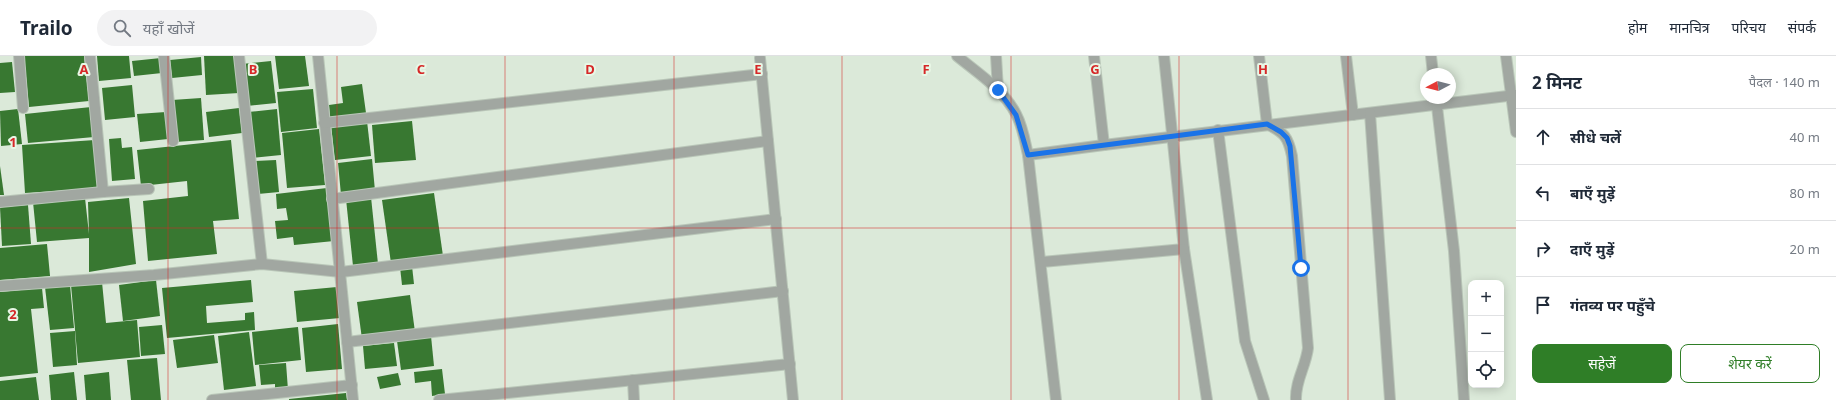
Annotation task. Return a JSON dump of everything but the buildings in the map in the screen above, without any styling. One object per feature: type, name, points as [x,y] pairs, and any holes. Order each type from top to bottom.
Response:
[{"type":"street","points":[[19,56],[23,108]]},
{"type":"street","points":[[90,56],[103,192]]},
{"type":"street","points":[[164,56],[173,141]]},
{"type":"street","points":[[239,56],[262,264]]},
{"type":"street","points":[[318,56],[353,400]]},
{"type":"street","points":[[958,56],[998,90],[1016,115],[1028,155],[1042,262],[1056,400]]},
{"type":"street","points":[[996,56],[998,90]]},
{"type":"street","points":[[1094,56],[1104,145]]},
{"type":"street","points":[[1164,56],[1184,249],[1207,400]]},
{"type":"street","points":[[1259,56],[1267,124]]},
{"type":"street","points":[[1346,56],[1353,115]]},
{"type":"street","points":[[1431,56],[1432,68]]},
{"type":"street","points":[[1506,56],[1514,95],[1516,132]]},
{"type":"street","points":[[760,58],[793,400]]},
{"type":"street","points":[[324,123],[762,74]]},
{"type":"street","points":[[1456,99],[1514,95]]},
{"type":"street","points":[[1028,155],[1173,135],[1370,113],[1420,104]]},
{"type":"street","points":[[1436,104],[1454,252],[1464,400]]},
{"type":"street","points":[[1370,113],[1390,400]]},
{"type":"street","points":[[1267,124],[1281,132],[1287,138],[1292,156],[1308,348],[1306,360],[1297,379],[1296,400]]},
{"type":"street","points":[[1218,130],[1245,341],[1264,400]]},
{"type":"street","points":[[332,198],[768,141]]},
{"type":"street","points":[[0,202],[149,189]]},
{"type":"street","points":[[0,286],[154,275],[262,264],[341,272],[776,219]]},
{"type":"street","points":[[1042,262],[1184,249]]},
{"type":"street","points":[[347,342],[783,291]]},
{"type":"street","points":[[439,400],[790,364]]},
{"type":"street","points":[[633,380],[634,400]]},
{"type":"street","points":[[212,400],[352,386]]},
{"type":"route","points":[[998,90],[1008,102],[1022,128],[1028,155],[1267,124],[1281,132],[1287,138],[1292,156],[1301,268]]}]
